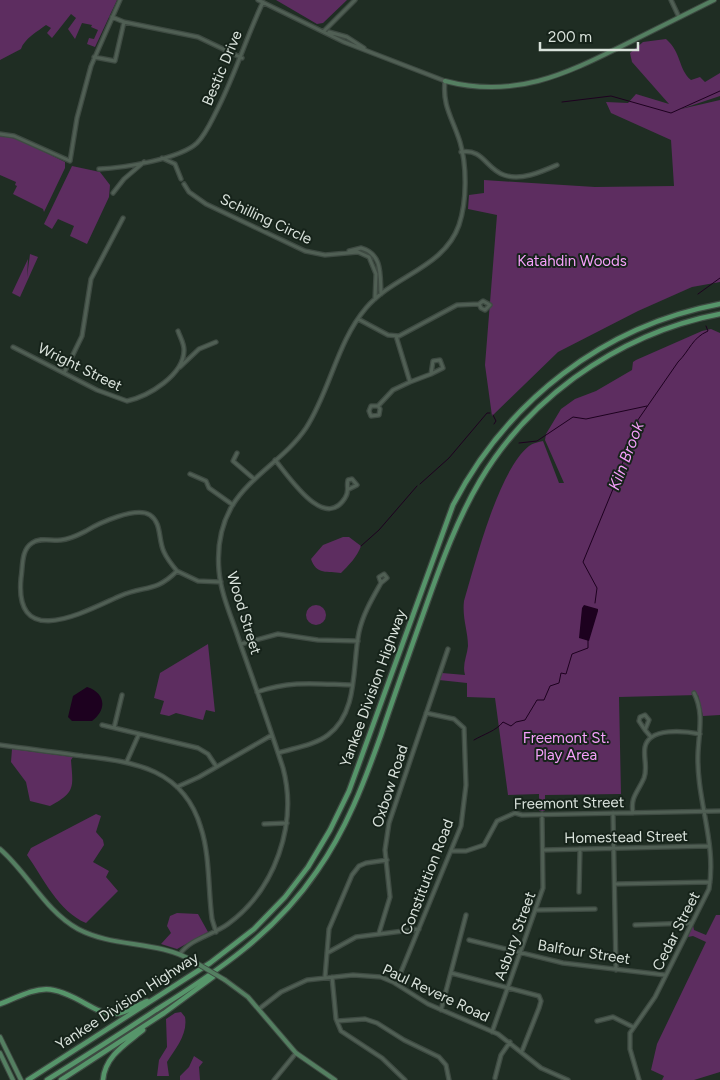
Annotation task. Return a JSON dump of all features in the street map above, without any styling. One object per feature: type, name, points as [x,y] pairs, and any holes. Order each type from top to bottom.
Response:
[{"type":"highway","name":"Yankee Division Highway","points":[[28,1080],[220,956],[254,929],[289,892],[321,846],[354,779],[449,514],[468,479],[490,446],[541,391],[595,350],[653,323],[720,304]]},
{"type":"highway","name":"Yankee Division Highway","points":[[47,1080],[220,969],[258,940],[285,912],[317,872],[340,834],[366,776],[453,532],[467,501],[498,452],[524,421],[554,394],[607,356],[664,330],[720,314]]},
{"type":"highway","points":[[61,1080],[205,985],[220,969]]},
{"type":"highway","points":[[0,1004],[26,992],[54,989],[68,993],[100,1011],[114,1014],[156,998]]},
{"type":"highway","points":[[103,1080],[105,1069],[112,1057],[153,1020]]},
{"type":"main road","points":[[445,81],[464,86],[501,87],[550,79],[583,66],[714,0]]},
{"type":"main road","points":[[0,849],[58,913],[78,928],[100,937],[156,946],[180,954],[193,961],[244,994],[296,1053],[335,1080]]},
{"type":"main road","points":[[0,1037],[21,1080]]},
{"type":"main road","points":[[0,1053],[13,1080]]},
{"type":"street","points":[[0,134],[14,136],[70,161],[77,118],[94,57],[120,0]]},
{"type":"street","points":[[258,0],[344,42],[445,81]]},
{"type":"street","points":[[324,31],[355,0]]},
{"type":"street","points":[[670,0],[679,17]]},
{"type":"street","name":"Bestic Drive","points":[[99,169],[174,155],[184,152],[199,141],[231,84],[242,58],[248,34],[263,2]]},
{"type":"street","points":[[112,17],[124,22],[198,37],[242,58]]},
{"type":"street","points":[[94,57],[115,61],[124,22]]},
{"type":"street","points":[[324,31],[347,37],[370,52]]},
{"type":"street","name":"Wood Street","points":[[180,954],[189,944],[216,932],[239,914],[260,890],[279,852],[287,823],[287,788],[278,753],[221,582],[218,562],[220,538],[233,504],[254,479],[293,444],[309,423],[358,319],[375,299],[430,262],[452,240],[459,225],[464,205],[461,152],[457,134],[445,104],[445,81]]},
{"type":"street","points":[[461,152],[470,151],[479,154],[505,176],[529,175],[557,165]]},
{"type":"street","points":[[174,155],[175,164],[181,179]]},
{"type":"street","points":[[161,158],[175,164]]},
{"type":"street","points":[[113,193],[124,179],[146,161]]},
{"type":"street","name":"Schilling Circle","points":[[184,184],[189,192],[206,204],[305,251],[324,255],[348,252],[361,248],[376,256],[380,270],[381,295]]},
{"type":"street","points":[[64,373],[82,336],[91,279],[123,218]]},
{"type":"street","name":"Schilling Circle","points":[[348,252],[364,254],[373,261],[376,274],[375,299]]},
{"type":"street","points":[[358,319],[388,335],[396,336],[406,334],[457,306],[479,304]]},
{"type":"street","points":[[178,331],[184,350],[179,367]]},
{"type":"street","points":[[396,336],[410,382]]},
{"type":"street","name":"Wright Street","points":[[13,347],[114,398],[127,401],[154,388],[199,349],[216,342]]},
{"type":"street","points":[[378,406],[393,390],[431,374],[443,368],[440,360],[433,361],[431,374]]},
{"type":"street","points":[[237,453],[233,460],[254,479]]},
{"type":"street","points":[[275,460],[310,501],[319,507],[336,506],[345,499],[349,490]]},
{"type":"street","points":[[190,474],[206,481],[209,488],[233,504]]},
{"type":"street","points":[[177,570],[157,587],[128,593],[90,610],[44,622],[34,619],[26,612],[21,592],[24,554],[30,544],[36,540],[60,540],[75,537],[97,525],[143,511],[157,522],[163,551],[177,570],[198,581],[221,582]]},
{"type":"street","points":[[278,753],[314,742],[332,732],[342,718],[352,685],[362,620],[381,583]]},
{"type":"street","points":[[241,644],[278,634],[318,640],[358,641]]},
{"type":"street","name":"Oxbow Road","points":[[379,933],[390,897],[385,843],[389,823],[448,649]]},
{"type":"street","points":[[257,692],[282,684],[294,683],[352,685]]},
{"type":"street","name":"Cedar Street","points":[[639,1080],[629,1047],[633,1028],[666,976],[690,924],[709,889],[710,882],[712,861],[699,775],[700,713],[694,693]]},
{"type":"street","points":[[114,728],[122,695]]},
{"type":"street","name":"Constitution Road","points":[[396,984],[452,851],[461,826],[465,806],[465,731],[460,722],[454,719],[426,713]]},
{"type":"street","points":[[102,725],[198,748],[207,753],[216,766]]},
{"type":"street","points":[[645,730],[651,737]]},
{"type":"street","points":[[633,813],[633,795],[644,779],[644,748],[651,737],[672,733],[700,734]]},
{"type":"street","points":[[127,761],[139,734]]},
{"type":"street","points":[[177,787],[200,778],[216,766],[272,735]]},
{"type":"street","points":[[0,745],[127,761],[157,772],[177,787],[193,808],[202,831],[212,918],[216,932]]},
{"type":"street","name":"Freemont Street","points":[[452,851],[466,851],[484,846],[497,820],[515,813],[720,811]]},
{"type":"street","points":[[613,813],[616,970]]},
{"type":"street","name":"Asbury Street","points":[[492,1032],[543,888],[542,814]]},
{"type":"street","points":[[264,824],[287,823]]},
{"type":"street","name":"Homestead Street","points":[[543,850],[710,846]]},
{"type":"street","points":[[579,892],[580,849]]},
{"type":"street","points":[[325,977],[326,953],[332,922],[355,870],[366,863],[387,860]]},
{"type":"street","points":[[614,884],[710,882]]},
{"type":"street","points":[[536,910],[596,909]]},
{"type":"street","points":[[441,1010],[466,915]]},
{"type":"street","points":[[634,925],[690,924]]},
{"type":"street","points":[[326,953],[356,937],[419,929]]},
{"type":"street","name":"Balfour Street","points":[[469,940],[563,963],[666,976]]},
{"type":"street","points":[[451,973],[536,994],[541,1001],[522,1051]]},
{"type":"street","name":"Paul Revere Road","points":[[258,1009],[288,987],[325,977],[364,975],[381,977],[441,1010],[492,1032],[510,1042],[541,1068],[568,1080]]},
{"type":"street","points":[[332,977],[336,1021],[341,1031],[382,1058],[405,1080]]},
{"type":"street","points":[[597,1021],[613,1017],[633,1028]]},
{"type":"street","points":[[336,1021],[365,1018],[377,1023],[404,1040],[439,1057],[446,1065],[448,1080]]},
{"type":"street","points":[[494,1078],[501,1055],[510,1042]]},
{"type":"street","points":[[274,1080],[296,1053]]},
{"type":"green space","points":[[0,0],[117,0],[95,47],[87,44],[89,38],[94,39],[98,30],[91,27],[92,25],[82,23],[75,39],[68,29],[76,18],[71,14],[52,38],[47,33],[51,28],[46,25],[28,39],[21,49],[0,60]]},
{"type":"green space","points":[[276,0],[347,0],[323,23],[317,24]]},
{"type":"green space","name":"Katahdin Woods","points":[[666,39],[675,50],[684,71],[691,80],[700,77],[705,82],[720,73],[720,96],[681,109],[720,100],[720,282],[692,287],[638,311],[558,352],[492,416],[485,365],[497,215],[468,209],[469,195],[484,193],[484,180],[595,187],[674,186],[671,140],[611,113],[606,102],[628,103],[636,94],[669,104],[632,62],[630,53],[643,42]]},
{"type":"green space","points":[[0,136],[18,139],[65,162],[65,168],[44,212],[43,209],[13,194],[17,186],[15,185],[16,182],[0,175]]},
{"type":"green space","points":[[72,166],[100,172],[110,185],[109,197],[87,244],[70,236],[74,226],[58,219],[52,229],[44,224]]},
{"type":"green space","points":[[30,254],[38,257],[20,297],[12,293],[28,259],[27,277]]},
{"type":"green space","name":"Freemont St. Play Area","points":[[711,329],[720,333],[720,715],[703,716],[698,695],[619,697],[621,794],[545,795],[545,811],[539,811],[539,794],[508,795],[495,698],[467,697],[467,683],[439,680],[442,673],[465,675],[464,664],[468,646],[464,601],[489,518],[507,475],[518,458],[532,444],[543,441],[559,483],[564,483],[545,440],[546,434],[561,409],[575,399],[596,391],[632,370],[633,362],[636,360],[702,331]]},
{"type":"green space","points":[[343,537],[349,537],[361,546],[350,564],[341,573],[323,571],[316,568],[311,559],[323,545]]},
{"type":"green space","points":[[316,605],[323,608],[326,615],[323,622],[316,625],[309,622],[306,615],[309,608]]},
{"type":"green space","points":[[208,644],[215,712],[206,710],[203,720],[176,713],[169,716],[160,714],[164,701],[154,698],[160,673]]},
{"type":"green space","points":[[12,749],[73,757],[71,760],[71,788],[65,797],[50,806],[30,801],[26,782],[11,762]]},
{"type":"green space","points":[[96,814],[101,816],[96,832],[103,840],[104,845],[93,862],[109,871],[106,877],[118,891],[86,923],[76,918],[60,903],[27,855],[31,848]]},
{"type":"green space","points":[[177,913],[198,914],[208,932],[177,949],[161,944],[171,933],[167,926],[170,916]]},
{"type":"green space","points":[[716,915],[720,915],[720,1072],[694,1080],[662,1080],[664,1076],[651,1070],[657,1044],[706,942],[693,936],[688,937],[693,925],[694,930],[706,935]]},
{"type":"green space","points":[[181,1012],[185,1017],[185,1029],[167,1062],[169,1076],[157,1076],[159,1060],[167,1047],[166,1019],[175,1013]]},
{"type":"green space","points":[[194,1056],[203,1062],[199,1067],[200,1080],[180,1080],[180,1076],[189,1067]]},
{"type":"shaded area","points":[[584,605],[598,609],[589,641],[579,638],[582,608]]},
{"type":"shaded area","points":[[87,687],[98,693],[101,697],[102,707],[100,712],[92,721],[72,721],[68,717],[73,696]]},
{"type":"waterway","points":[[562,102],[611,96],[671,113],[720,91]]},
{"type":"waterway","name":"Kiln Brook","points":[[698,294],[720,278]]},
{"type":"waterway","name":"Kiln Brook","points":[[595,603],[597,588],[583,562],[620,472],[633,427],[678,362],[698,337],[708,331],[706,326]]},
{"type":"waterway","points":[[519,443],[537,441],[573,417],[586,419],[647,406]]},
{"type":"waterway","points":[[420,484],[449,458],[487,413],[490,413]]},
{"type":"waterway","points":[[493,415],[496,421],[494,424]]},
{"type":"waterway","points":[[361,546],[379,530],[417,486]]},
{"type":"waterway","name":"Kiln Brook","points":[[474,740],[493,730],[503,722],[511,726],[516,722],[525,720],[537,700],[544,700],[550,686],[559,683],[561,673],[566,674],[572,654],[588,648],[588,640]]}]
